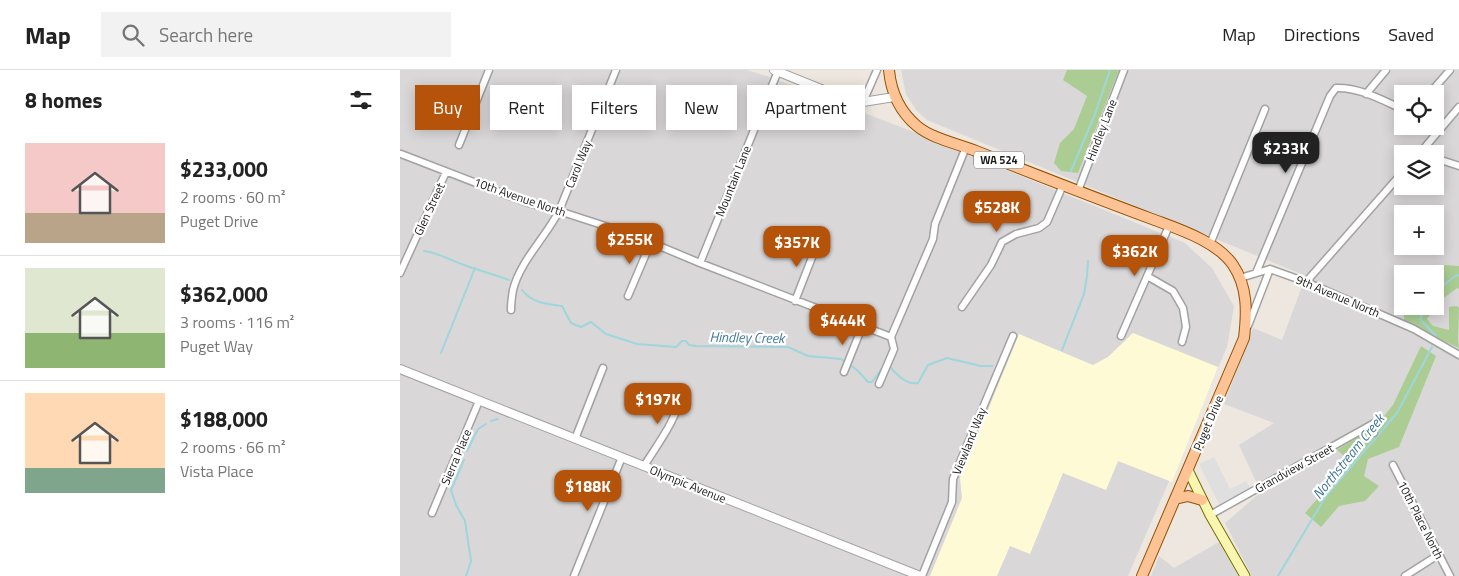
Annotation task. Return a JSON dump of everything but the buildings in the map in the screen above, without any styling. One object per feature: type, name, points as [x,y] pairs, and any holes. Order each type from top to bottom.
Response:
[{"type":"main road","name":"WA 524","points":[[889,70],[894,97],[908,117],[931,135],[966,146],[1210,244],[1228,259],[1240,278],[1244,290],[1247,314],[1244,338]]},
{"type":"main road","name":"Puget Drive","points":[[1142,576],[1244,338]]},
{"type":"main road","points":[[1188,470],[1210,515],[1245,576]]},
{"type":"main road","points":[[1176,499],[1188,496],[1197,497],[1202,500]]},
{"type":"street","points":[[459,145],[489,70]]},
{"type":"street","name":"Carol Way","points":[[510,310],[514,288],[524,265],[551,227],[616,70]]},
{"type":"street","points":[[776,70],[812,85]]},
{"type":"street","name":"Mountain Lane","points":[[700,263],[776,70]]},
{"type":"street","points":[[865,97],[877,70]]},
{"type":"street","name":"Hindley Lane","points":[[1078,191],[1124,70]]},
{"type":"street","points":[[1366,94],[1386,70]]},
{"type":"street","points":[[1437,85],[1450,70]]},
{"type":"street","points":[[1256,273],[1330,96],[1336,88],[1345,87],[1394,106]]},
{"type":"street","points":[[865,102],[894,97]]},
{"type":"street","points":[[1444,121],[1459,107]]},
{"type":"street","points":[[1210,244],[1265,109]]},
{"type":"street","points":[[879,384],[894,350],[891,338],[933,239],[935,224],[966,146]]},
{"type":"street","name":"10th Avenue North","points":[[401,154],[528,203],[559,210],[652,242],[700,263],[891,338]]},
{"type":"street","points":[[1444,161],[1459,166]]},
{"type":"street","name":"Glen Street","points":[[400,273],[446,172]]},
{"type":"street","points":[[1306,282],[1394,182]]},
{"type":"street","points":[[962,307],[987,271],[1002,242],[1016,234],[1039,228],[1046,222],[1063,185]]},
{"type":"street","points":[[1122,336],[1169,226]]},
{"type":"street","points":[[628,296],[652,242]]},
{"type":"street","points":[[795,301],[818,242]]},
{"type":"street","points":[[1240,278],[1270,269]]},
{"type":"street","name":"9th Avenue North","points":[[1270,269],[1306,282],[1414,329],[1458,352]]},
{"type":"street","name":"Puget Drive","points":[[1244,338],[1270,269]]},
{"type":"street","points":[[1147,276],[1173,291],[1183,308],[1186,327],[1182,342]]},
{"type":"street","points":[[844,372],[862,327]]},
{"type":"street","name":"Viewland Way","points":[[921,576],[952,502],[953,479],[1013,336]]},
{"type":"street","points":[[575,438],[603,368]]},
{"type":"street","name":"Olympic Avenue","points":[[400,369],[921,576]]},
{"type":"street","points":[[644,466],[673,422],[680,406],[683,389]]},
{"type":"street","name":"Sierra Place","points":[[432,513],[479,400]]},
{"type":"street","name":"Grandview Street","points":[[1210,515],[1378,421]]},
{"type":"street","points":[[1370,426],[1374,433]]},
{"type":"street","points":[[574,576],[622,457]]},
{"type":"street","name":"10th Place North","points":[[1393,465],[1450,576]]},
{"type":"street","points":[[1406,576],[1438,555]]},
{"type":"shaded area","points":[[400,70],[746,70],[791,85],[747,85],[747,130],[865,130],[865,113],[1185,243],[1212,268],[1234,306],[1227,347],[1128,576],[400,576]]},
{"type":"shaded area","points":[[901,70],[1459,70],[1459,576],[1252,576],[1225,523],[1261,492],[1239,445],[1274,423],[1224,404],[1253,328],[1282,340],[1306,276],[927,120],[916,110],[906,94]]},
{"type":"shaded area","points":[[1133,333],[1218,367],[1172,482],[1118,461],[1106,490],[1063,473],[1030,554],[1010,546],[997,576],[930,576],[962,498],[960,478],[1019,334],[1093,365],[1108,357]]},
{"type":"shaded area","points":[[1214,457],[1230,489],[1246,481],[1250,488],[1219,504],[1199,464]]},
{"type":"shaded area","points":[[1219,542],[1238,576],[1151,576],[1159,556],[1174,568]]},
{"type":"green space","points":[[1067,70],[1119,70],[1078,173],[1061,171],[1054,163],[1060,143],[1074,129],[1087,96],[1063,80]]},
{"type":"green space","points":[[1444,265],[1459,266],[1459,289],[1457,288],[1444,298]]},
{"type":"green space","points":[[1457,306],[1459,308],[1459,348],[1404,323],[1404,315],[1430,315],[1427,319],[1433,326],[1449,330],[1449,307]]},
{"type":"green space","points":[[1421,346],[1436,356],[1399,447],[1368,459],[1364,476],[1379,486],[1365,501],[1339,506],[1321,527],[1305,513],[1350,461],[1337,450],[1376,426],[1393,405]]},
{"type":"waterway","name":"Hindley Creek","points":[[1071,171],[1095,114],[1110,70]]},
{"type":"waterway","name":"Hindley Creek","points":[[424,251],[509,280]]},
{"type":"waterway","points":[[1062,350],[1084,294],[1088,261]]},
{"type":"waterway","points":[[441,353],[475,268]]},
{"type":"waterway","name":"Northstream Creek","points":[[1444,285],[1459,275]]},
{"type":"waterway","name":"Hindley Creek","points":[[522,290],[530,298],[562,306],[571,323],[581,327],[591,322],[606,334],[637,344],[676,347],[682,341],[686,341],[689,345],[696,346],[788,347],[808,356],[841,359],[844,361]]},
{"type":"waterway","name":"Northstream Creek","points":[[1422,315],[1420,319],[1436,336]]},
{"type":"waterway","name":"Northstream Creek","points":[[1278,576],[1326,496],[1397,413],[1432,347]]},
{"type":"waterway","points":[[891,368],[910,383],[918,383],[928,365],[947,358],[981,366],[992,366]]},
{"type":"waterway","name":"Hindley Creek","points":[[850,365],[868,382],[872,382],[883,367]]},
{"type":"waterway","name":"Hindley Creek","points":[[491,421],[498,419]]},
{"type":"waterway","name":"Hindley Creek","points":[[467,451],[478,429],[486,424]]},
{"type":"waterway","name":"Hindley Creek","points":[[464,460],[451,490],[456,505],[465,521],[471,561],[466,576]]}]
